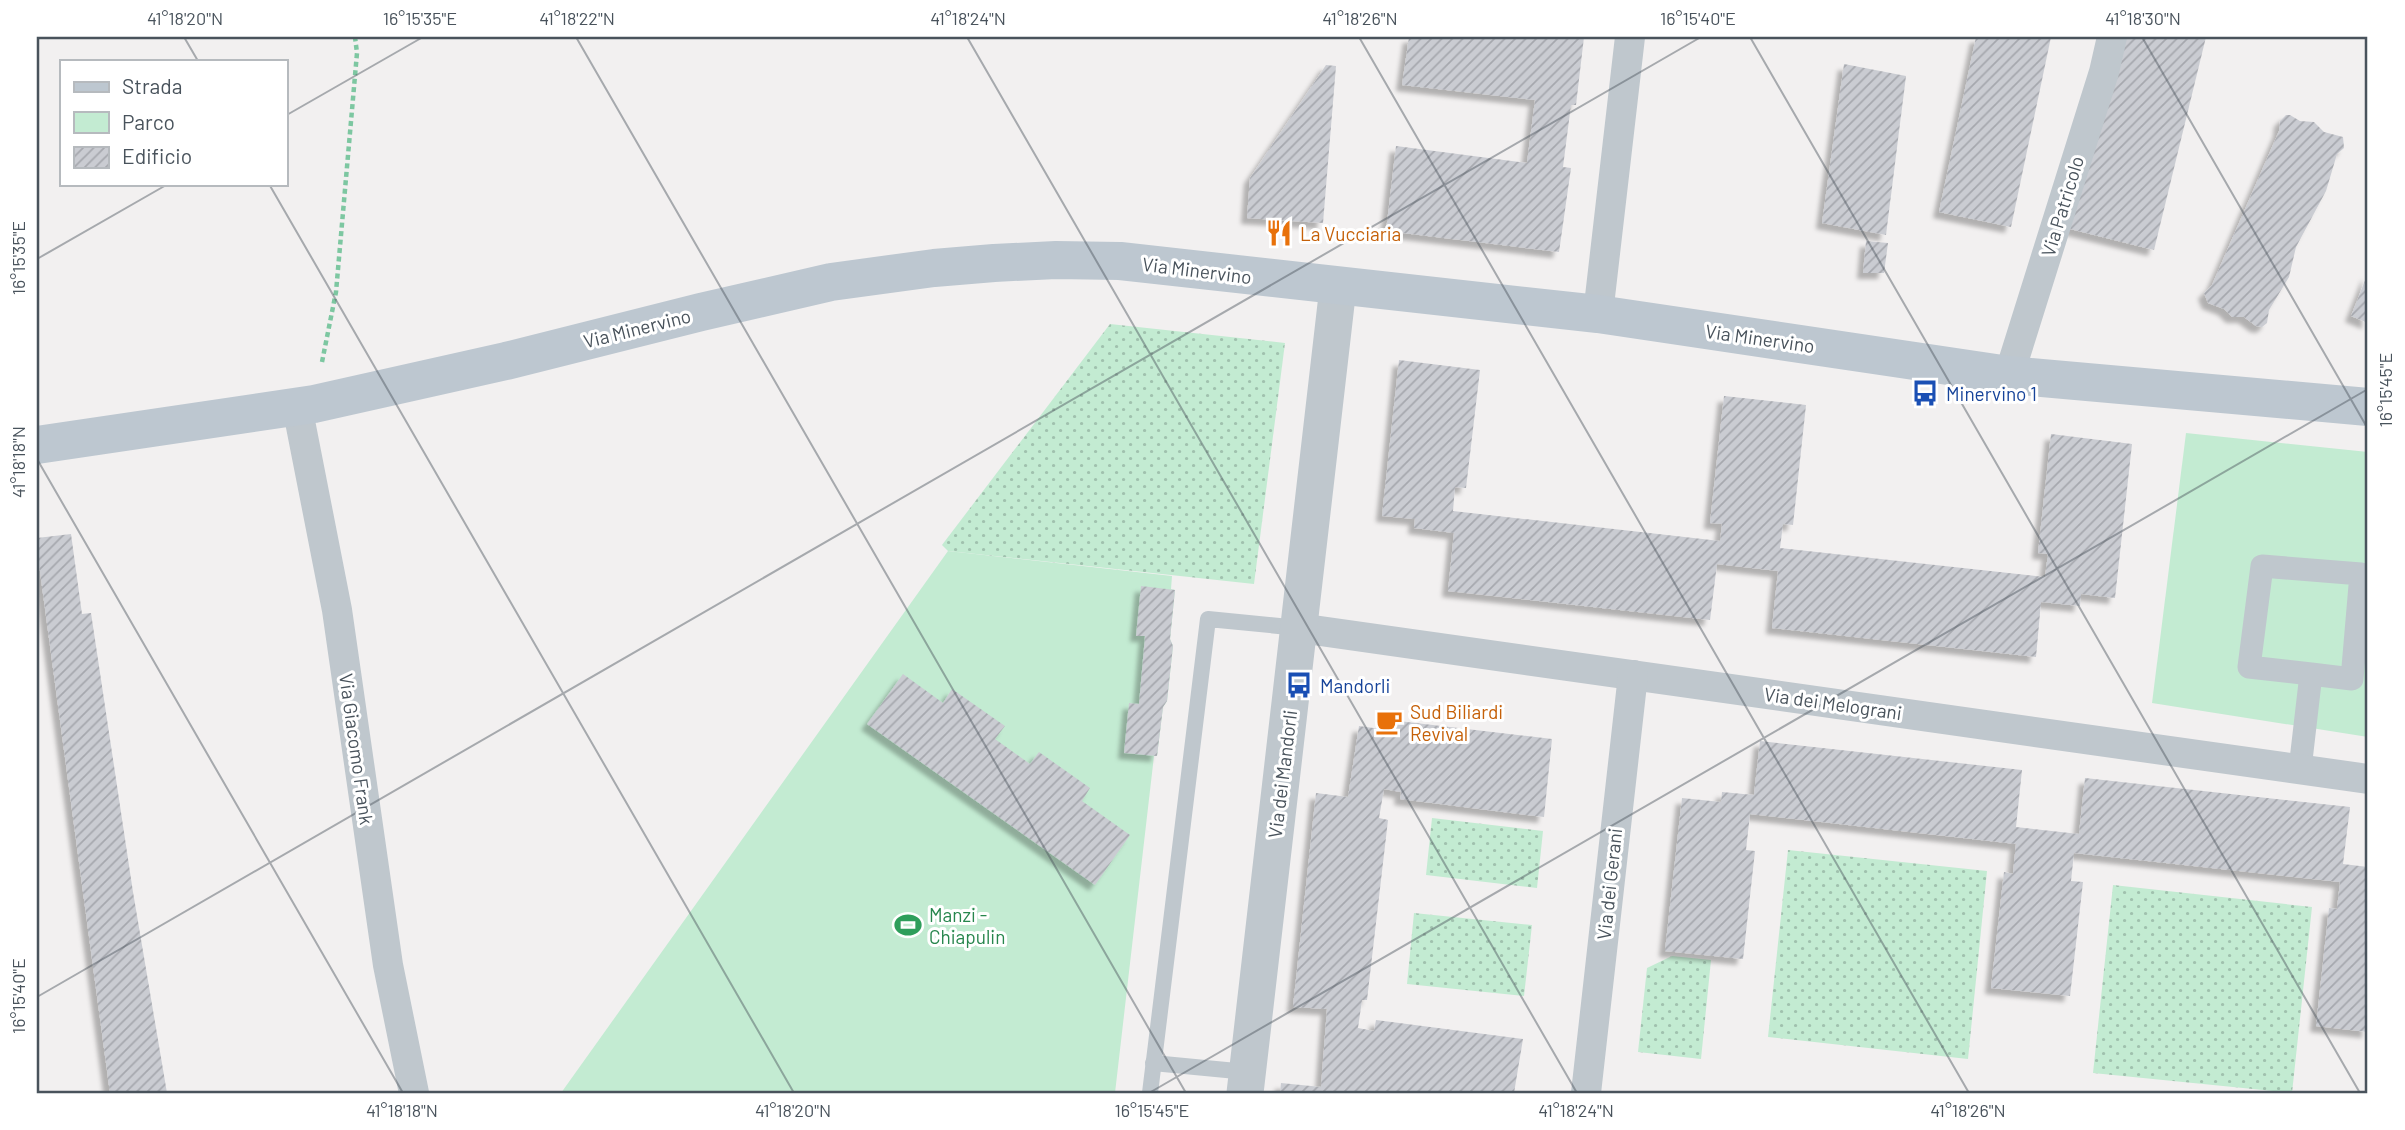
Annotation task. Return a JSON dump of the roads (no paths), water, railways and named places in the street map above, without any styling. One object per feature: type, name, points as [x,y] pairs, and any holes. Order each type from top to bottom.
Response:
[{"type":"main road","name":"Via Minervino","points":[[37,445],[305,405],[506,362],[831,282],[934,268],[1056,260],[1120,261],[1598,314],[2009,375],[2368,407]]},
{"type":"street","points":[[1598,314],[1630,37]]},
{"type":"street","name":"Via Patricolo","points":[[2009,375],[2104,72],[2112,37]]},
{"type":"street","name":"Via dei Mandorli","points":[[1246,1083],[1338,287]]},
{"type":"street","name":"Via Giacomo Frank","points":[[305,405],[388,965],[414,1093]]},
{"type":"street","points":[[2262,566],[2361,574],[2352,679],[2311,674],[2249,667],[2262,566]]},
{"type":"street","name":"Via dei Melograni","points":[[1299,628],[2368,779]]},
{"type":"street","points":[[2300,769],[2311,674]]},
{"type":"street","name":"Via dei Gerani","points":[[1586,1093],[1633,675]]},
{"type":"lane","points":[[1150,1093],[1208,619],[1299,628]]},
{"type":"lane","points":[[1153,1063],[1246,1083]]},
{"type":"place","name":"La Vucciaria","points":[[1279,233]]},
{"type":"place","name":"Minervino 1","points":[[1925,393]]},
{"type":"place","name":"Mandorli","points":[[1299,685]]},
{"type":"place","name":"Sud Biliardi Revival","points":[[1389,722]]},
{"type":"place","name":"Manzi - Chiapulin","points":[[908,925]]}]
